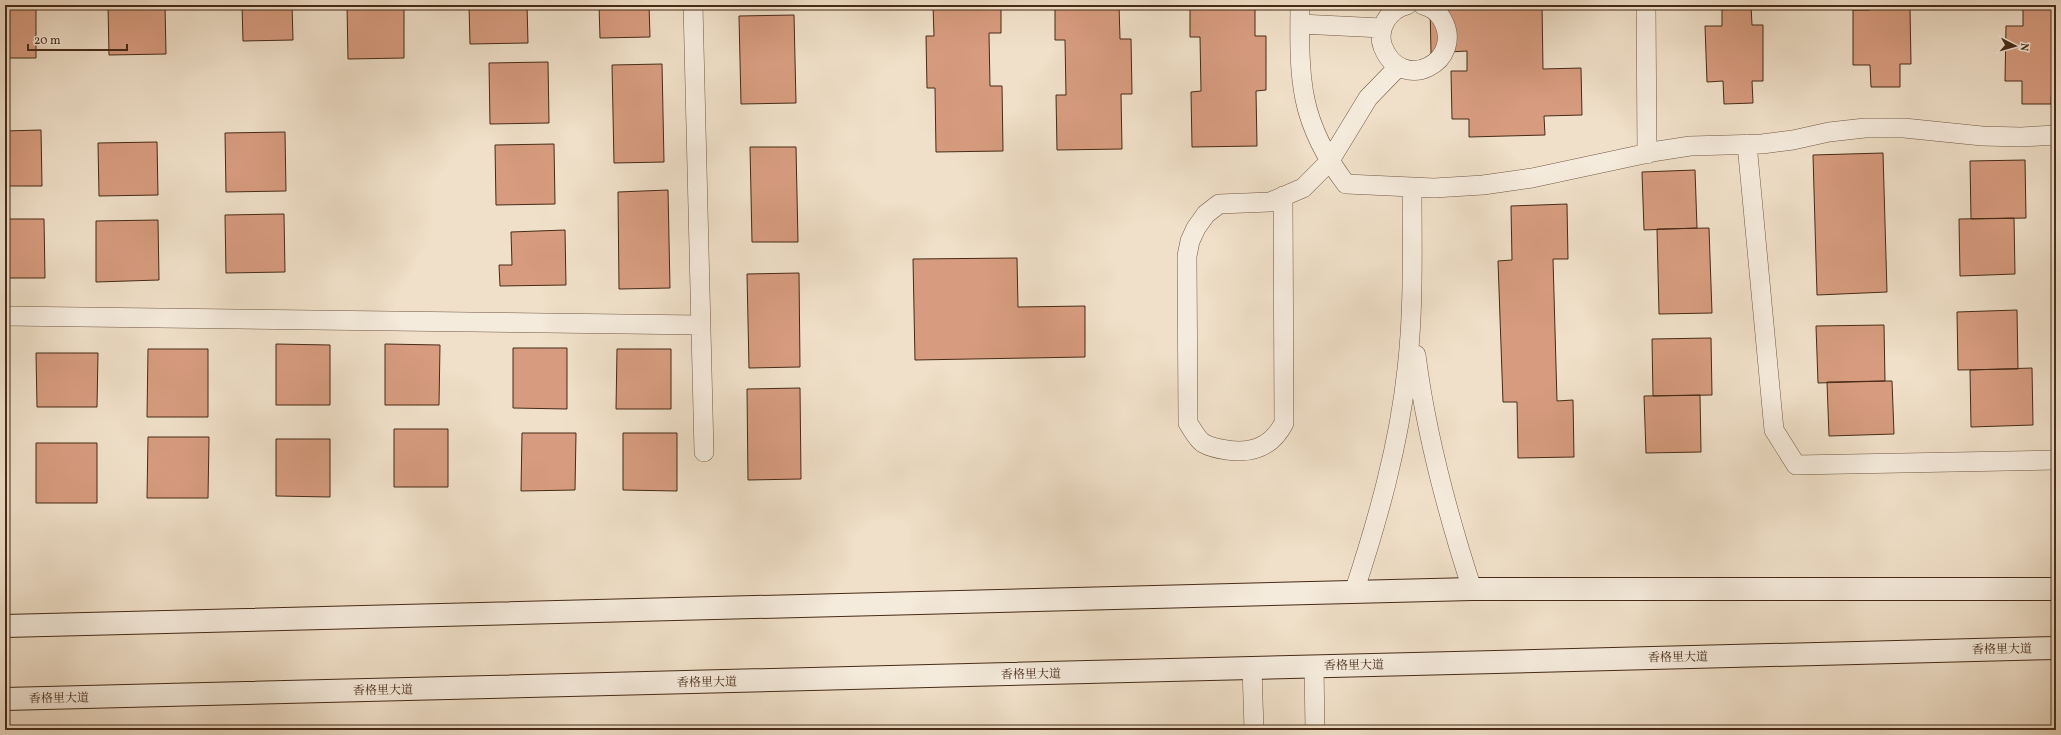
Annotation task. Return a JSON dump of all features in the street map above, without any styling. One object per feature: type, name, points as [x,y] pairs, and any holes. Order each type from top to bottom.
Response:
[{"type":"main road","points":[[5,626],[1472,589],[2056,589]]},
{"type":"main road","name":"香格里大道","points":[[5,699],[2056,648]]},
{"type":"lane","points":[[693,5],[704,452]]},
{"type":"lane","points":[[1300,5],[1300,78],[1306,108],[1316,138],[1329,162],[1346,184],[1455,187],[1532,178],[1690,146],[1747,144],[1793,140],[1829,132],[1866,128],[1904,128],[1982,136],[2021,137],[2056,135]]},
{"type":"lane","points":[[1407,5],[1400,6],[1389,15],[1382,28],[1381,43],[1387,57],[1398,67],[1412,71],[1420,71],[1435,64],[1444,53],[1448,40],[1446,26],[1439,14],[1424,5]]},
{"type":"lane","points":[[1646,5],[1648,154]]},
{"type":"lane","points":[[1300,24],[1382,28]]},
{"type":"lane","points":[[1283,196],[1284,423],[1279,433],[1271,441],[1262,447],[1251,451],[1239,452],[1214,448],[1201,442],[1188,423],[1187,256],[1190,241],[1196,228],[1206,214],[1219,204],[1270,202],[1283,196],[1303,188],[1329,162],[1368,98],[1398,67]]},
{"type":"lane","points":[[1747,144],[1774,430],[1796,465],[2056,460]]},
{"type":"lane","points":[[1354,592],[1374,533],[1389,474],[1407,370],[1412,317],[1412,187]]},
{"type":"lane","points":[[5,316],[701,325]]},
{"type":"lane","points":[[1412,317],[1419,381],[1431,444],[1449,517],[1472,589]]},
{"type":"lane","points":[[1314,666],[1315,730]]},
{"type":"lane","points":[[1252,668],[1254,730]]},
{"type":"building","points":[[5,5],[36,5],[36,58],[5,58]]},
{"type":"building","points":[[108,5],[165,5],[166,54],[109,55]]},
{"type":"building","points":[[242,5],[292,5],[293,40],[243,41]]},
{"type":"building","points":[[347,5],[404,5],[404,58],[348,59]]},
{"type":"building","points":[[469,5],[527,5],[528,43],[470,44]]},
{"type":"building","points":[[599,5],[649,5],[650,37],[600,38]]},
{"type":"building","points":[[933,5],[1001,5],[1001,33],[989,33],[990,86],[1002,86],[1003,151],[936,152],[935,88],[927,88],[926,36],[934,36]]},
{"type":"building","points":[[1055,5],[1119,5],[1120,39],[1131,39],[1132,94],[1121,94],[1122,149],[1057,150],[1056,95],[1066,95],[1065,40],[1055,40]]},
{"type":"building","points":[[1190,5],[1255,5],[1255,36],[1266,36],[1266,90],[1256,91],[1257,146],[1192,147],[1191,92],[1201,91],[1200,37],[1190,37]]},
{"type":"building","points":[[1430,5],[1542,5],[1543,69],[1581,68],[1582,115],[1544,116],[1545,135],[1469,137],[1469,119],[1452,119],[1451,71],[1467,71],[1467,51],[1431,53]]},
{"type":"building","points":[[1722,5],[1751,5],[1752,25],[1763,25],[1763,81],[1752,81],[1753,103],[1724,104],[1723,81],[1707,82],[1705,26],[1722,26]]},
{"type":"building","points":[[1870,5],[1899,5],[1899,9],[1910,9],[1911,64],[1900,64],[1900,87],[1871,87],[1870,65],[1853,65],[1853,10],[1870,10]]},
{"type":"building","points":[[2023,5],[2052,5],[2052,26],[2056,26],[2056,81],[2052,81],[2051,104],[2022,104],[2022,81],[2005,81],[2006,26],[2023,26]]},
{"type":"building","points":[[794,15],[796,103],[741,104],[739,16]]},
{"type":"building","points":[[548,62],[549,123],[490,124],[489,63]]},
{"type":"building","points":[[662,64],[664,162],[614,163],[612,65]]},
{"type":"building","points":[[41,130],[42,186],[5,186],[5,131]]},
{"type":"building","points":[[285,132],[286,191],[226,192],[225,133]]},
{"type":"building","points":[[157,142],[158,195],[99,196],[98,143]]},
{"type":"building","points":[[554,144],[555,204],[496,205],[495,145]]},
{"type":"building","points":[[750,147],[796,147],[798,242],[752,242]]},
{"type":"building","points":[[1883,153],[1887,292],[1817,295],[1813,155]]},
{"type":"building","points":[[2025,160],[2026,218],[1971,219],[1970,161]]},
{"type":"building","points":[[1695,170],[1697,228],[1644,230],[1642,172]]},
{"type":"building","points":[[668,190],[670,288],[619,289],[618,192]]},
{"type":"building","points":[[1567,204],[1568,259],[1553,259],[1557,401],[1573,400],[1574,457],[1518,458],[1517,402],[1503,402],[1498,261],[1512,260],[1511,206]]},
{"type":"building","points":[[284,214],[285,272],[226,273],[225,215]]},
{"type":"building","points":[[2014,218],[2015,274],[1960,276],[1959,219]]},
{"type":"building","points":[[5,219],[44,219],[45,278],[5,278]]},
{"type":"building","points":[[158,220],[159,280],[96,282],[96,221]]},
{"type":"building","points":[[1709,228],[1712,313],[1659,314],[1657,229]]},
{"type":"building","points":[[565,230],[566,285],[500,286],[499,265],[512,265],[511,232]]},
{"type":"building","points":[[1017,258],[1018,307],[1085,306],[1085,357],[915,360],[913,259]]},
{"type":"building","points":[[799,273],[800,367],[749,368],[747,274]]},
{"type":"building","points":[[2017,310],[2018,369],[1958,370],[1957,312]]},
{"type":"building","points":[[1884,325],[1885,381],[1818,383],[1816,326]]},
{"type":"building","points":[[1711,338],[1712,395],[1653,396],[1652,339]]},
{"type":"building","points":[[276,344],[330,345],[330,405],[276,405]]},
{"type":"building","points":[[385,344],[440,345],[439,405],[385,405]]},
{"type":"building","points":[[513,348],[567,348],[567,409],[513,408]]},
{"type":"building","points":[[148,349],[208,349],[208,417],[147,417]]},
{"type":"building","points":[[617,349],[671,349],[671,409],[616,409]]},
{"type":"building","points":[[36,353],[98,353],[97,407],[37,407]]},
{"type":"building","points":[[2032,368],[2033,425],[1971,427],[1970,370]]},
{"type":"building","points":[[1892,381],[1894,434],[1829,436],[1827,382]]},
{"type":"building","points":[[800,388],[801,479],[748,480],[747,389]]},
{"type":"building","points":[[1700,395],[1701,452],[1646,453],[1644,396]]},
{"type":"building","points":[[394,429],[448,429],[448,487],[394,487]]},
{"type":"building","points":[[522,433],[576,433],[575,490],[521,491]]},
{"type":"building","points":[[623,433],[677,433],[677,491],[623,490]]},
{"type":"building","points":[[148,437],[209,437],[208,498],[147,498]]},
{"type":"building","points":[[276,439],[330,439],[330,497],[276,496]]},
{"type":"building","points":[[36,443],[97,443],[97,503],[36,503]]}]
